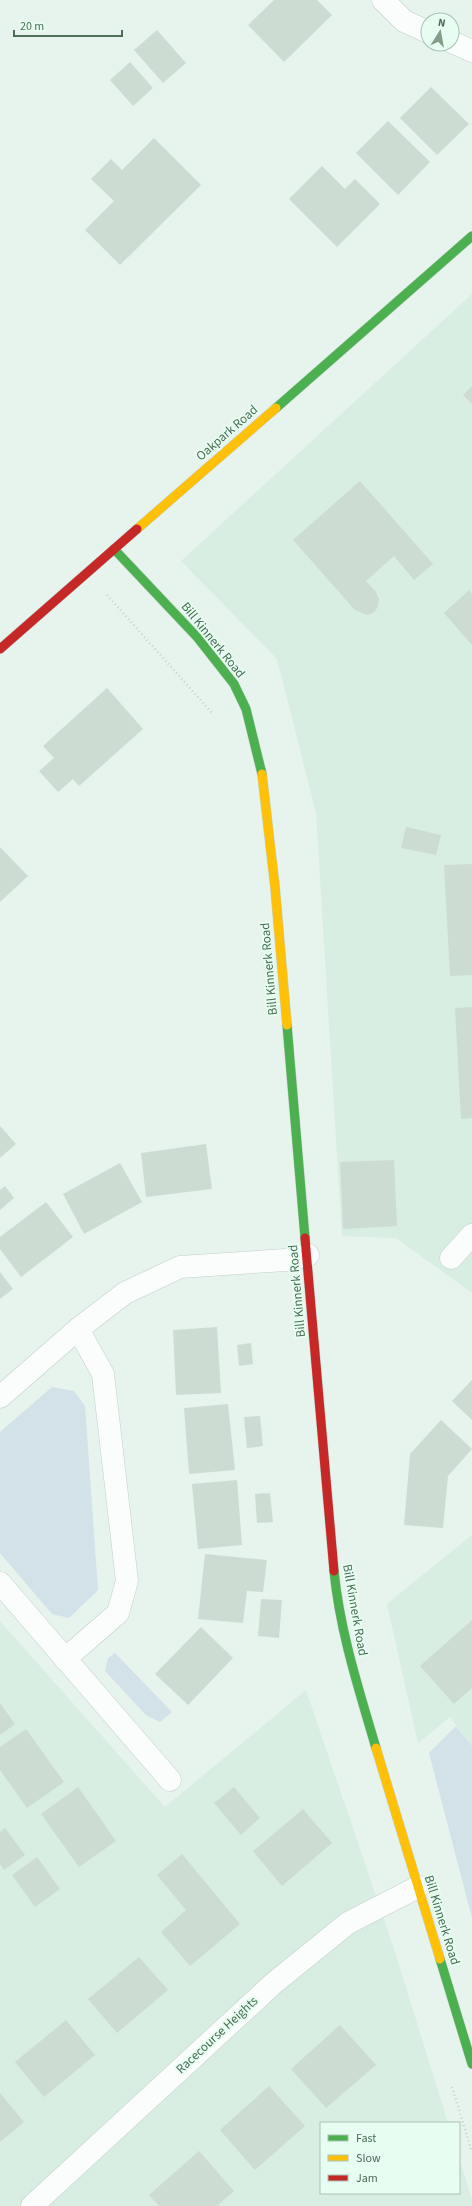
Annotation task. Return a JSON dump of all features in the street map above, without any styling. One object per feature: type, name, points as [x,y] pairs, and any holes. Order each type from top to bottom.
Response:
[{"type":"street","points":[[382,0],[404,21],[420,28]]},
{"type":"street","points":[[460,46],[472,51]]},
{"type":"street","name":"Oakpark Road","points":[[0,649],[472,236]]},
{"type":"street","name":"Bill Kinnerk Road","points":[[114,549],[197,637],[234,684],[246,709],[261,766],[275,887],[308,1256],[330,1535],[337,1601],[352,1668],[472,2064]]},
{"type":"street","points":[[451,1258],[472,1235]]},
{"type":"street","points":[[0,1397],[78,1329],[125,1293],[180,1267],[285,1260],[308,1256]]},
{"type":"street","points":[[65,1659],[118,1613],[127,1580],[103,1374],[78,1329]]},
{"type":"street","points":[[0,1583],[170,1780]]},
{"type":"street","name":"Racecourse Heights","points":[[32,2206],[274,1983],[348,1923],[418,1886]]},
{"type":"path","points":[[88,573],[214,715]]},
{"type":"shaded area","points":[[472,294],[472,1293],[396,1238],[342,1236],[316,813],[277,659],[181,561]]},
{"type":"shaded area","points":[[52,1387],[74,1391],[85,1406],[98,1590],[69,1618],[52,1614],[0,1553],[0,1432]]},
{"type":"shaded area","points":[[472,1535],[472,1746],[450,1717],[418,1743],[387,1604]]},
{"type":"shaded area","points":[[0,1621],[165,1807],[306,1690],[395,1952],[448,2122],[320,2122],[320,2194],[460,2194],[460,2161],[472,2199],[472,2206],[0,2206]]},
{"type":"shaded area","points":[[115,1653],[172,1712],[160,1722],[146,1715],[105,1671],[108,1658]]},
{"type":"shaded area","points":[[456,1726],[472,1746],[472,1918],[429,1753]]},
{"type":"building","points":[[274,0],[317,0],[332,15],[284,62],[248,25]]},
{"type":"building","points":[[157,30],[186,63],[163,83],[134,50]]},
{"type":"building","points":[[130,62],[153,88],[133,106],[110,80]]},
{"type":"building","points":[[431,87],[469,124],[437,155],[400,118]]},
{"type":"building","points":[[388,121],[430,162],[398,195],[356,153]]},
{"type":"building","points":[[154,138],[201,185],[120,265],[85,230],[114,201],[91,179],[111,159],[122,170]]},
{"type":"building","points":[[322,166],[345,189],[355,179],[380,204],[337,247],[289,199]]},
{"type":"building","points":[[472,386],[472,404],[463,395]]},
{"type":"building","points":[[360,481],[433,564],[414,580],[394,556],[366,581],[376,592],[379,599],[378,607],[373,613],[367,615],[355,610],[293,540]]},
{"type":"building","points":[[469,590],[472,594],[472,645],[444,613]]},
{"type":"building","points":[[107,688],[143,729],[79,786],[73,779],[58,792],[39,771],[54,758],[43,746]]},
{"type":"building","points":[[406,827],[441,835],[436,855],[401,848]]},
{"type":"building","points":[[0,847],[28,876],[0,902]]},
{"type":"building","points":[[472,864],[472,975],[450,976],[444,865]]},
{"type":"building","points":[[472,1007],[472,1118],[461,1119],[455,1008]]},
{"type":"building","points":[[0,1126],[16,1144],[0,1158]]},
{"type":"building","points":[[206,1144],[212,1189],[146,1197],[141,1153]]},
{"type":"building","points":[[394,1160],[397,1226],[343,1229],[340,1162]]},
{"type":"building","points":[[120,1163],[142,1202],[84,1234],[63,1194]]},
{"type":"building","points":[[5,1186],[14,1198],[0,1210],[0,1190]]},
{"type":"building","points":[[46,1202],[73,1237],[21,1277],[0,1249],[0,1237]]},
{"type":"building","points":[[0,1272],[13,1289],[0,1299]]},
{"type":"building","points":[[217,1327],[221,1393],[176,1395],[173,1330]]},
{"type":"building","points":[[251,1343],[253,1364],[239,1366],[237,1345]]},
{"type":"building","points":[[472,1380],[472,1420],[452,1401]]},
{"type":"building","points":[[228,1404],[235,1470],[189,1474],[184,1408]]},
{"type":"building","points":[[260,1416],[263,1446],[247,1448],[244,1417]]},
{"type":"building","points":[[441,1420],[472,1449],[448,1476],[443,1528],[404,1525],[410,1454]]},
{"type":"building","points":[[237,1480],[242,1545],[198,1549],[192,1484]]},
{"type":"building","points":[[270,1493],[273,1522],[257,1523],[255,1494]]},
{"type":"building","points":[[205,1554],[267,1560],[263,1592],[247,1591],[243,1623],[198,1619]]},
{"type":"building","points":[[261,1599],[282,1600],[279,1638],[258,1636]]},
{"type":"building","points":[[472,1620],[472,1688],[454,1704],[420,1666]]},
{"type":"building","points":[[201,1627],[233,1658],[188,1705],[155,1674]]},
{"type":"building","points":[[0,1703],[15,1724],[0,1735]]},
{"type":"building","points":[[26,1729],[64,1782],[27,1808],[0,1770],[0,1747]]},
{"type":"building","points":[[78,1787],[116,1841],[79,1867],[41,1814]]},
{"type":"building","points":[[234,1787],[260,1818],[241,1835],[214,1803]]},
{"type":"building","points":[[303,1809],[332,1843],[282,1886],[253,1851]]},
{"type":"building","points":[[5,1828],[25,1855],[4,1870],[0,1864],[0,1832]]},
{"type":"building","points":[[182,1854],[240,1924],[190,1966],[161,1932],[186,1910],[157,1875]]},
{"type":"building","points":[[37,1857],[60,1889],[35,1907],[12,1875]]},
{"type":"building","points":[[139,1957],[168,1990],[117,2033],[88,1999]]},
{"type":"building","points":[[66,2020],[95,2055],[44,2097],[15,2062]]},
{"type":"building","points":[[340,2025],[376,2065],[326,2108],[291,2069]]},
{"type":"building","points":[[269,2086],[305,2126],[255,2170],[220,2130]]},
{"type":"building","points":[[0,2093],[24,2122],[0,2142]]},
{"type":"building","points":[[199,2151],[234,2191],[217,2206],[159,2206],[149,2195]]},
{"type":"traffic: fast","points":[[276,408],[472,236]]},
{"type":"traffic: fast","points":[[114,549],[197,637],[234,684],[246,709],[262,774]]},
{"type":"traffic: fast","points":[[287,1025],[305,1238]]},
{"type":"traffic: fast","points":[[334,1571],[345,1639],[376,1748]]},
{"type":"traffic: fast","points":[[440,1959],[472,2064]]},
{"type":"traffic: slow","points":[[137,529],[276,408]]},
{"type":"traffic: slow","points":[[262,774],[275,887],[287,1025]]},
{"type":"traffic: slow","points":[[376,1748],[440,1959]]},
{"type":"traffic: jam","points":[[0,649],[137,529]]},
{"type":"traffic: jam","points":[[305,1238],[334,1571]]}]
